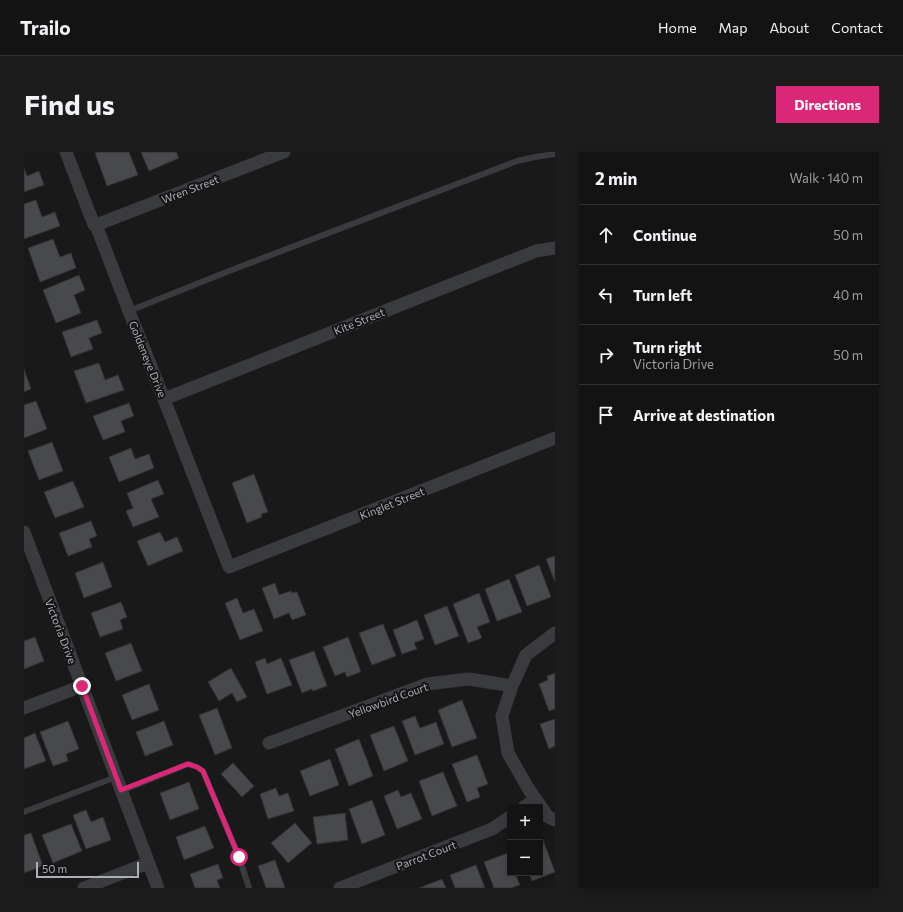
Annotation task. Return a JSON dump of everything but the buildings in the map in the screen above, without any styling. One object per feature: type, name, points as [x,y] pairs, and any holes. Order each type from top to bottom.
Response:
[{"type":"street","name":"Goldeneye Drive","points":[[66,152],[94,225],[96,225],[229,567]]},
{"type":"street","name":"Wren Street","points":[[96,225],[284,152]]},
{"type":"street","name":"Kite Street","points":[[164,399],[536,251],[555,248]]},
{"type":"street","name":"Kinglet Street","points":[[229,567],[555,438]]},
{"type":"street","name":"Victoria Drive","points":[[24,532],[158,888]]},
{"type":"street","points":[[555,633],[526,655],[512,686],[502,716],[508,753],[528,788],[548,817],[555,820]]},
{"type":"street","name":"Yellowbird Court","points":[[269,743],[427,684],[469,679],[512,686]]},
{"type":"street","points":[[24,708],[82,686]]},
{"type":"street","points":[[528,804],[536,799]]},
{"type":"street","name":"Parrot Court","points":[[340,888],[492,829],[507,819]]},
{"type":"street","points":[[84,888],[148,863]]},
{"type":"lane","points":[[129,311],[229,271],[517,161],[535,156],[555,154]]},
{"type":"lane","points":[[121,790],[188,764],[203,771],[239,857],[249,888]]},
{"type":"lane","points":[[24,812],[116,777]]},
{"type":"route","points":[[82,686],[121,790],[188,764],[197,767],[203,771],[239,857]]}]
